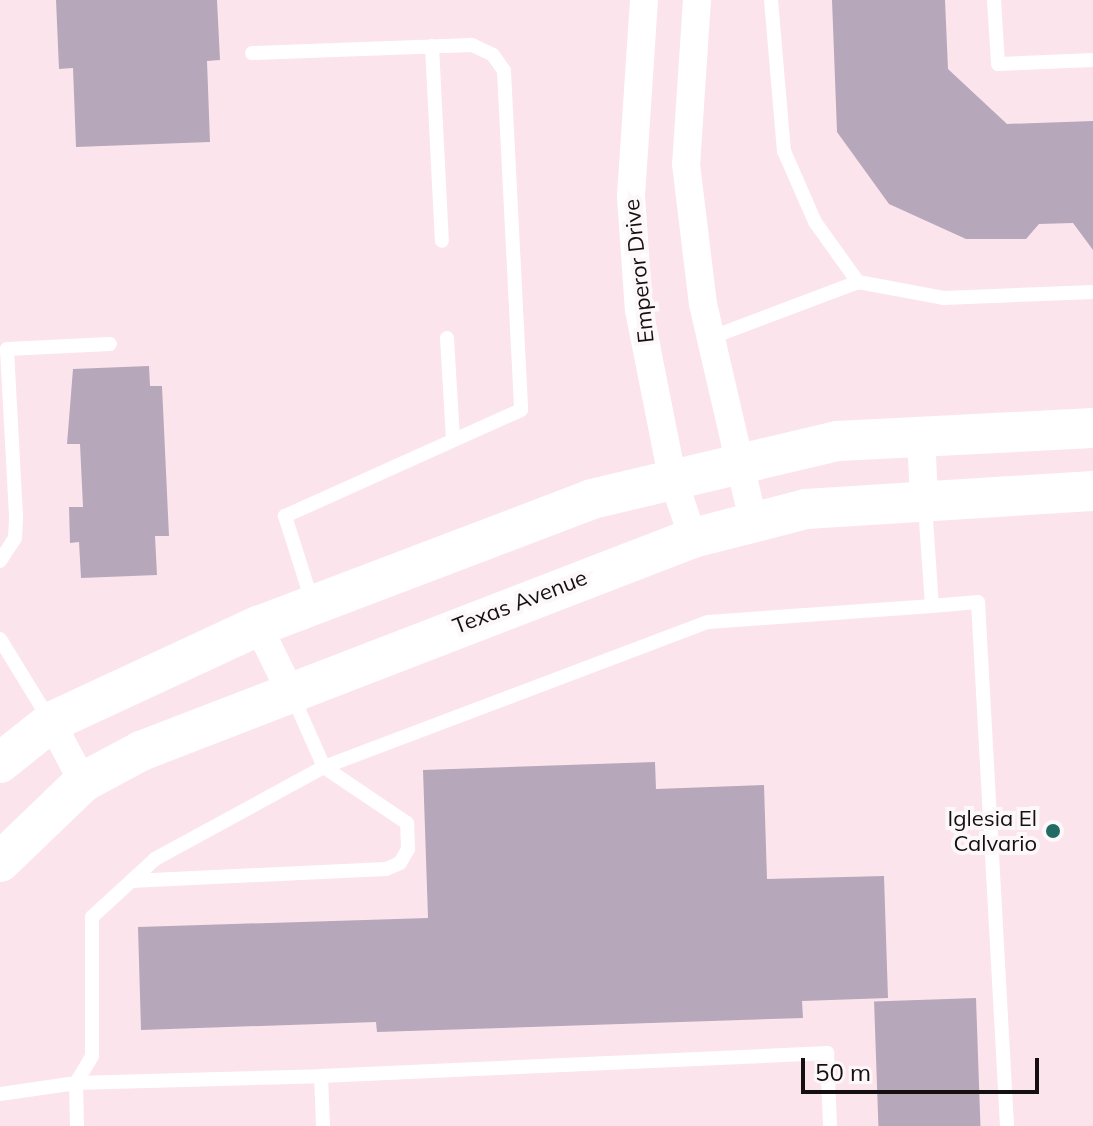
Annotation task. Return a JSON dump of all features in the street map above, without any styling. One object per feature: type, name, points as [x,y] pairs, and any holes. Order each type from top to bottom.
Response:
[{"type":"street","name":"Emperor Drive","points":[[644,0],[631,197],[639,310],[672,476],[693,538]]},
{"type":"street","points":[[697,0],[686,164],[710,338],[753,521]]},
{"type":"street","points":[[0,763],[51,722],[258,626],[672,476],[737,461],[921,434],[1093,428]]},
{"type":"street","points":[[921,434],[924,499]]},
{"type":"street","name":"Texas Avenue","points":[[0,862],[83,782],[290,691],[693,538],[753,521],[924,499],[1093,491]]},
{"type":"street","points":[[258,626],[290,691]]},
{"type":"street","points":[[51,722],[83,782]]},
{"type":"lane","points":[[771,0],[784,151],[815,222],[858,282]]},
{"type":"lane","points":[[994,0],[998,64],[1093,60]]},
{"type":"lane","points":[[252,53],[472,45],[504,71],[521,410],[285,516],[314,605]]},
{"type":"lane","points":[[432,46],[442,241]]},
{"type":"lane","points":[[710,338],[858,282],[944,298],[1093,292]]},
{"type":"lane","points":[[447,338],[453,440]]},
{"type":"lane","points":[[0,561],[15,538],[16,516],[7,349],[110,344]]},
{"type":"lane","points":[[924,499],[932,606]]},
{"type":"lane","points":[[77,1126],[76,1083],[92,1056],[92,917],[155,859],[324,767],[708,622],[978,602],[1007,1126]]},
{"type":"lane","points":[[0,639],[51,722]]},
{"type":"lane","points":[[131,881],[386,869],[400,863],[408,849],[407,823],[324,767],[290,691]]},
{"type":"lane","points":[[0,1094],[76,1083],[321,1076],[827,1053],[830,1126]]},
{"type":"lane","points":[[321,1076],[323,1126]]},
{"type":"building","points":[[56,0],[217,0],[220,60],[207,61],[210,142],[76,147],[73,68],[59,69]]},
{"type":"building","points":[[832,0],[945,0],[948,69],[1007,124],[1093,121],[1093,250],[1073,223],[1039,224],[1026,239],[966,239],[889,204],[837,132]]},
{"type":"building","points":[[149,366],[150,386],[162,386],[169,536],[155,536],[157,575],[81,578],[79,542],[70,543],[69,507],[83,507],[80,444],[67,444],[73,369]]},
{"type":"building","points":[[655,762],[656,789],[764,785],[767,879],[884,876],[888,998],[802,1001],[803,1018],[377,1032],[376,1022],[141,1030],[138,927],[428,918],[423,770]]},
{"type":"building","points":[[976,998],[980,1126],[878,1126],[874,1002]]},
{"type":"place","name":"Iglesia El Calvario","points":[[1053,831]]}]
